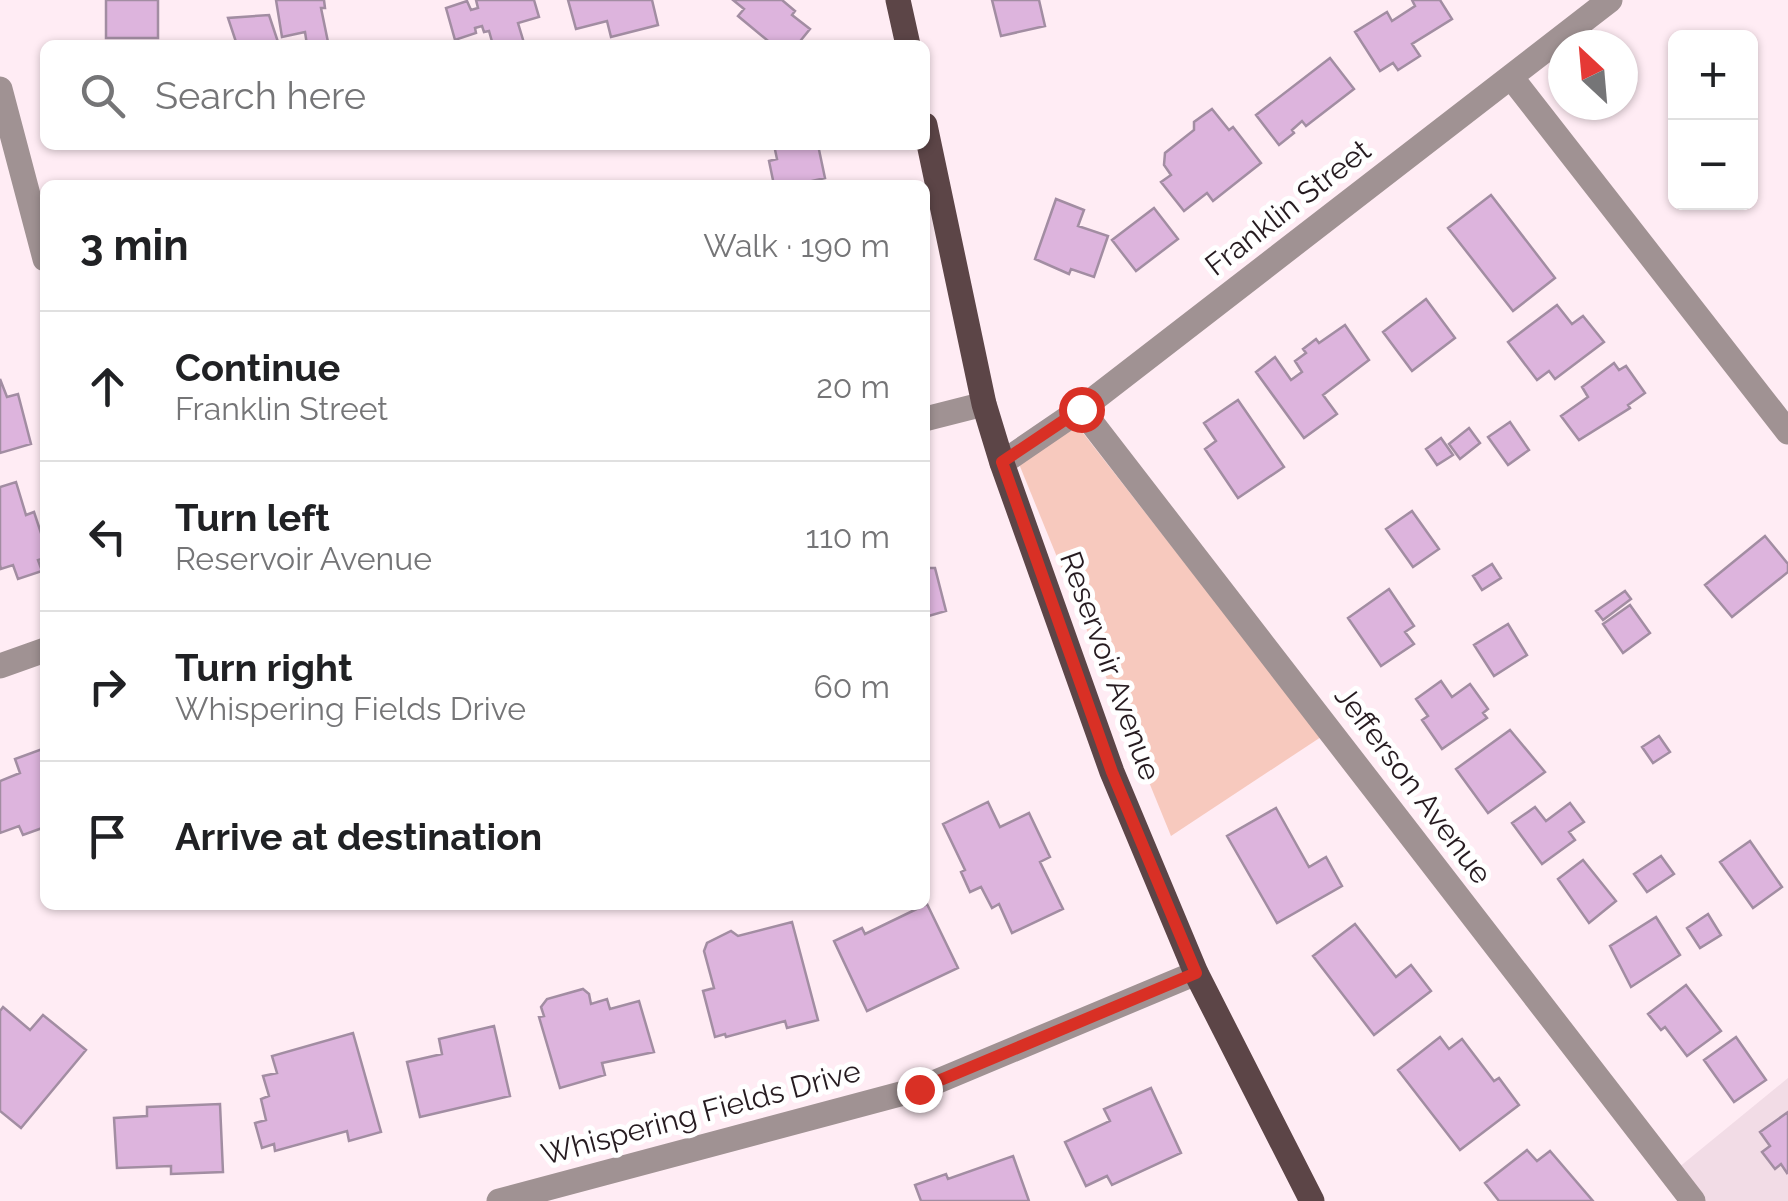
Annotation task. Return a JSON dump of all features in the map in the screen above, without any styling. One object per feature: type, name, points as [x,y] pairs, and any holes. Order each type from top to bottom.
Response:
[{"type":"main road","points":[[898,0],[907,40]]},
{"type":"main road","name":"Reservoir Avenue","points":[[930,149],[984,404],[1112,772],[1196,973],[1312,1201]]},
{"type":"street","name":"Franklin Street","points":[[1002,462],[1081,409],[1610,0]]},
{"type":"street","points":[[1511,77],[1788,432]]},
{"type":"street","points":[[0,89],[40,240]]},
{"type":"street","points":[[930,418],[984,404]]},
{"type":"street","name":"Jefferson Avenue","points":[[1081,409],[1693,1201]]},
{"type":"street","points":[[0,666],[40,652]]},
{"type":"street","name":"Whispering Fields Drive","points":[[499,1201],[919,1089],[1196,973]]},
{"type":"shaded area","points":[[1076,424],[1321,737],[1171,836],[1019,464]]},
{"type":"shaded area","points":[[1788,1078],[1788,1201],[1686,1201],[1667,1177]]},
{"type":"building","points":[[106,0],[158,0],[158,38],[106,38]]},
{"type":"building","points":[[276,0],[324,0],[325,8],[321,8],[328,40],[306,40],[305,32],[282,37]]},
{"type":"building","points":[[476,0],[534,0],[539,17],[518,23],[523,40],[492,40],[482,26],[475,28],[476,33],[455,40],[446,8],[467,1],[471,10],[478,8]]},
{"type":"building","points":[[568,0],[652,0],[658,25],[611,37],[607,21],[576,29]]},
{"type":"building","points":[[733,0],[782,0],[795,11],[792,15],[810,29],[801,40],[767,40],[738,16],[744,9]]},
{"type":"building","points":[[992,0],[1039,0],[1045,26],[1001,36]]},
{"type":"building","points":[[1412,0],[1440,0],[1452,19],[1412,44],[1420,56],[1398,70],[1393,63],[1380,71],[1355,32],[1387,12],[1392,21],[1415,6]]},
{"type":"building","points":[[269,15],[277,40],[235,40],[228,18]]},
{"type":"building","points":[[1330,58],[1354,89],[1306,126],[1302,121],[1279,145],[1256,115]]},
{"type":"building","points":[[1212,109],[1229,130],[1233,127],[1261,163],[1213,201],[1207,193],[1184,211],[1161,182],[1171,175],[1164,165],[1165,153],[1194,130],[1194,122]]},
{"type":"building","points":[[775,150],[819,150],[825,178],[773,180],[769,161],[777,159]]},
{"type":"building","points":[[1491,195],[1555,278],[1513,311],[1448,228]]},
{"type":"building","points":[[1056,199],[1084,210],[1078,226],[1108,236],[1094,277],[1071,269],[1069,274],[1035,259]]},
{"type":"building","points":[[1154,208],[1178,239],[1136,271],[1112,240]]},
{"type":"building","points":[[1426,299],[1455,338],[1412,371],[1383,332]]},
{"type":"building","points":[[1557,305],[1572,324],[1583,316],[1604,342],[1555,379],[1549,371],[1537,380],[1508,342]]},
{"type":"building","points":[[1345,325],[1369,360],[1323,395],[1337,414],[1304,438],[1256,372],[1275,357],[1291,380],[1302,372],[1295,361],[1306,353],[1303,349]]},
{"type":"building","points":[[1614,363],[1619,370],[1626,366],[1645,393],[1628,405],[1630,408],[1579,440],[1561,416],[1588,397],[1582,387]]},
{"type":"building","points":[[0,379],[7,397],[18,394],[31,444],[0,453]]},
{"type":"building","points":[[1238,400],[1284,467],[1238,498],[1205,449],[1216,441],[1204,423]]},
{"type":"building","points":[[1510,422],[1529,450],[1508,465],[1488,437]]},
{"type":"building","points":[[1469,428],[1480,443],[1460,459],[1449,444]]},
{"type":"building","points":[[1441,438],[1453,455],[1437,465],[1426,449]]},
{"type":"building","points":[[16,482],[26,515],[34,512],[40,530],[40,572],[18,579],[13,565],[1,569],[0,565],[0,487]]},
{"type":"building","points":[[1412,511],[1439,549],[1413,567],[1386,529]]},
{"type":"building","points":[[1765,536],[1788,564],[1788,572],[1732,617],[1705,585]]},
{"type":"building","points":[[1492,564],[1501,578],[1482,590],[1473,576]]},
{"type":"building","points":[[930,568],[935,568],[946,611],[930,616]]},
{"type":"building","points":[[1389,589],[1414,626],[1405,632],[1414,644],[1381,666],[1348,618]]},
{"type":"building","points":[[1625,591],[1631,599],[1603,620],[1596,611]]},
{"type":"building","points":[[1630,605],[1650,633],[1623,653],[1603,624]]},
{"type":"building","points":[[1508,624],[1527,655],[1494,676],[1474,645]]},
{"type":"building","points":[[1441,681],[1452,697],[1470,684],[1488,709],[1483,713],[1487,718],[1442,749],[1422,720],[1428,716],[1416,699]]},
{"type":"building","points":[[1510,730],[1545,772],[1488,813],[1456,769]]},
{"type":"building","points":[[1659,736],[1670,752],[1653,763],[1642,747]]},
{"type":"building","points":[[40,750],[40,829],[23,835],[19,826],[0,833],[0,781],[20,773],[15,759]]},
{"type":"building","points":[[988,802],[1000,827],[1029,813],[1050,857],[1040,862],[1063,909],[1012,933],[999,904],[992,908],[981,887],[970,892],[961,872],[965,870],[943,824]]},
{"type":"building","points":[[1570,803],[1584,822],[1569,832],[1575,840],[1542,864],[1512,823],[1535,807],[1546,821]]},
{"type":"building","points":[[1276,808],[1309,867],[1326,857],[1342,886],[1277,923],[1227,836]]},
{"type":"building","points":[[1750,841],[1782,887],[1753,908],[1720,862]]},
{"type":"building","points":[[1661,856],[1674,874],[1647,892],[1634,874]]},
{"type":"building","points":[[1583,860],[1616,901],[1589,923],[1558,879]]},
{"type":"building","points":[[915,910],[930,910],[958,968],[867,1011],[834,941],[862,928],[865,934]]},
{"type":"building","points":[[1708,914],[1721,935],[1700,948],[1687,928]]},
{"type":"building","points":[[1656,917],[1680,955],[1631,987],[1610,946]]},
{"type":"building","points":[[792,922],[818,1020],[787,1028],[785,1021],[715,1037],[703,991],[714,988],[704,951],[707,943],[731,931],[738,936]]},
{"type":"building","points":[[1355,924],[1396,977],[1411,965],[1431,991],[1374,1035],[1313,956]]},
{"type":"building","points":[[1686,985],[1721,1031],[1687,1056],[1665,1027],[1661,1030],[1648,1014]]},
{"type":"building","points":[[583,989],[591,1004],[607,999],[610,1009],[639,1001],[654,1052],[602,1063],[605,1075],[560,1088],[539,1017],[544,1016],[541,1007],[547,999]]},
{"type":"building","points":[[3,1007],[30,1030],[43,1015],[86,1050],[21,1128],[0,1111]]},
{"type":"building","points":[[494,1026],[510,1096],[420,1117],[407,1062],[442,1054],[439,1039]]},
{"type":"building","points":[[353,1033],[381,1132],[349,1141],[347,1131],[275,1151],[274,1144],[262,1148],[255,1123],[266,1120],[261,1099],[269,1096],[263,1076],[277,1073],[272,1056]]},
{"type":"building","points":[[1440,1037],[1449,1049],[1462,1039],[1494,1081],[1499,1078],[1519,1105],[1460,1150],[1398,1070]]},
{"type":"building","points":[[1736,1037],[1766,1080],[1734,1102],[1704,1060]]},
{"type":"building","points":[[1151,1088],[1181,1153],[1112,1185],[1107,1176],[1086,1186],[1065,1142],[1110,1121],[1104,1109]]},
{"type":"building","points":[[220,1104],[223,1172],[171,1174],[171,1166],[117,1168],[114,1118],[147,1116],[147,1107]]},
{"type":"building","points":[[1788,1112],[1787,1173],[1781,1164],[1775,1169],[1762,1152],[1770,1146],[1760,1132]]},
{"type":"building","points":[[1527,1150],[1537,1161],[1550,1151],[1593,1201],[1499,1201],[1485,1183]]},
{"type":"building","points":[[1013,1156],[1029,1201],[921,1201],[915,1185],[946,1174],[948,1179]]},
{"type":"route","points":[[919,1089],[1196,973],[1112,772],[1002,462],[1081,409]]}]
